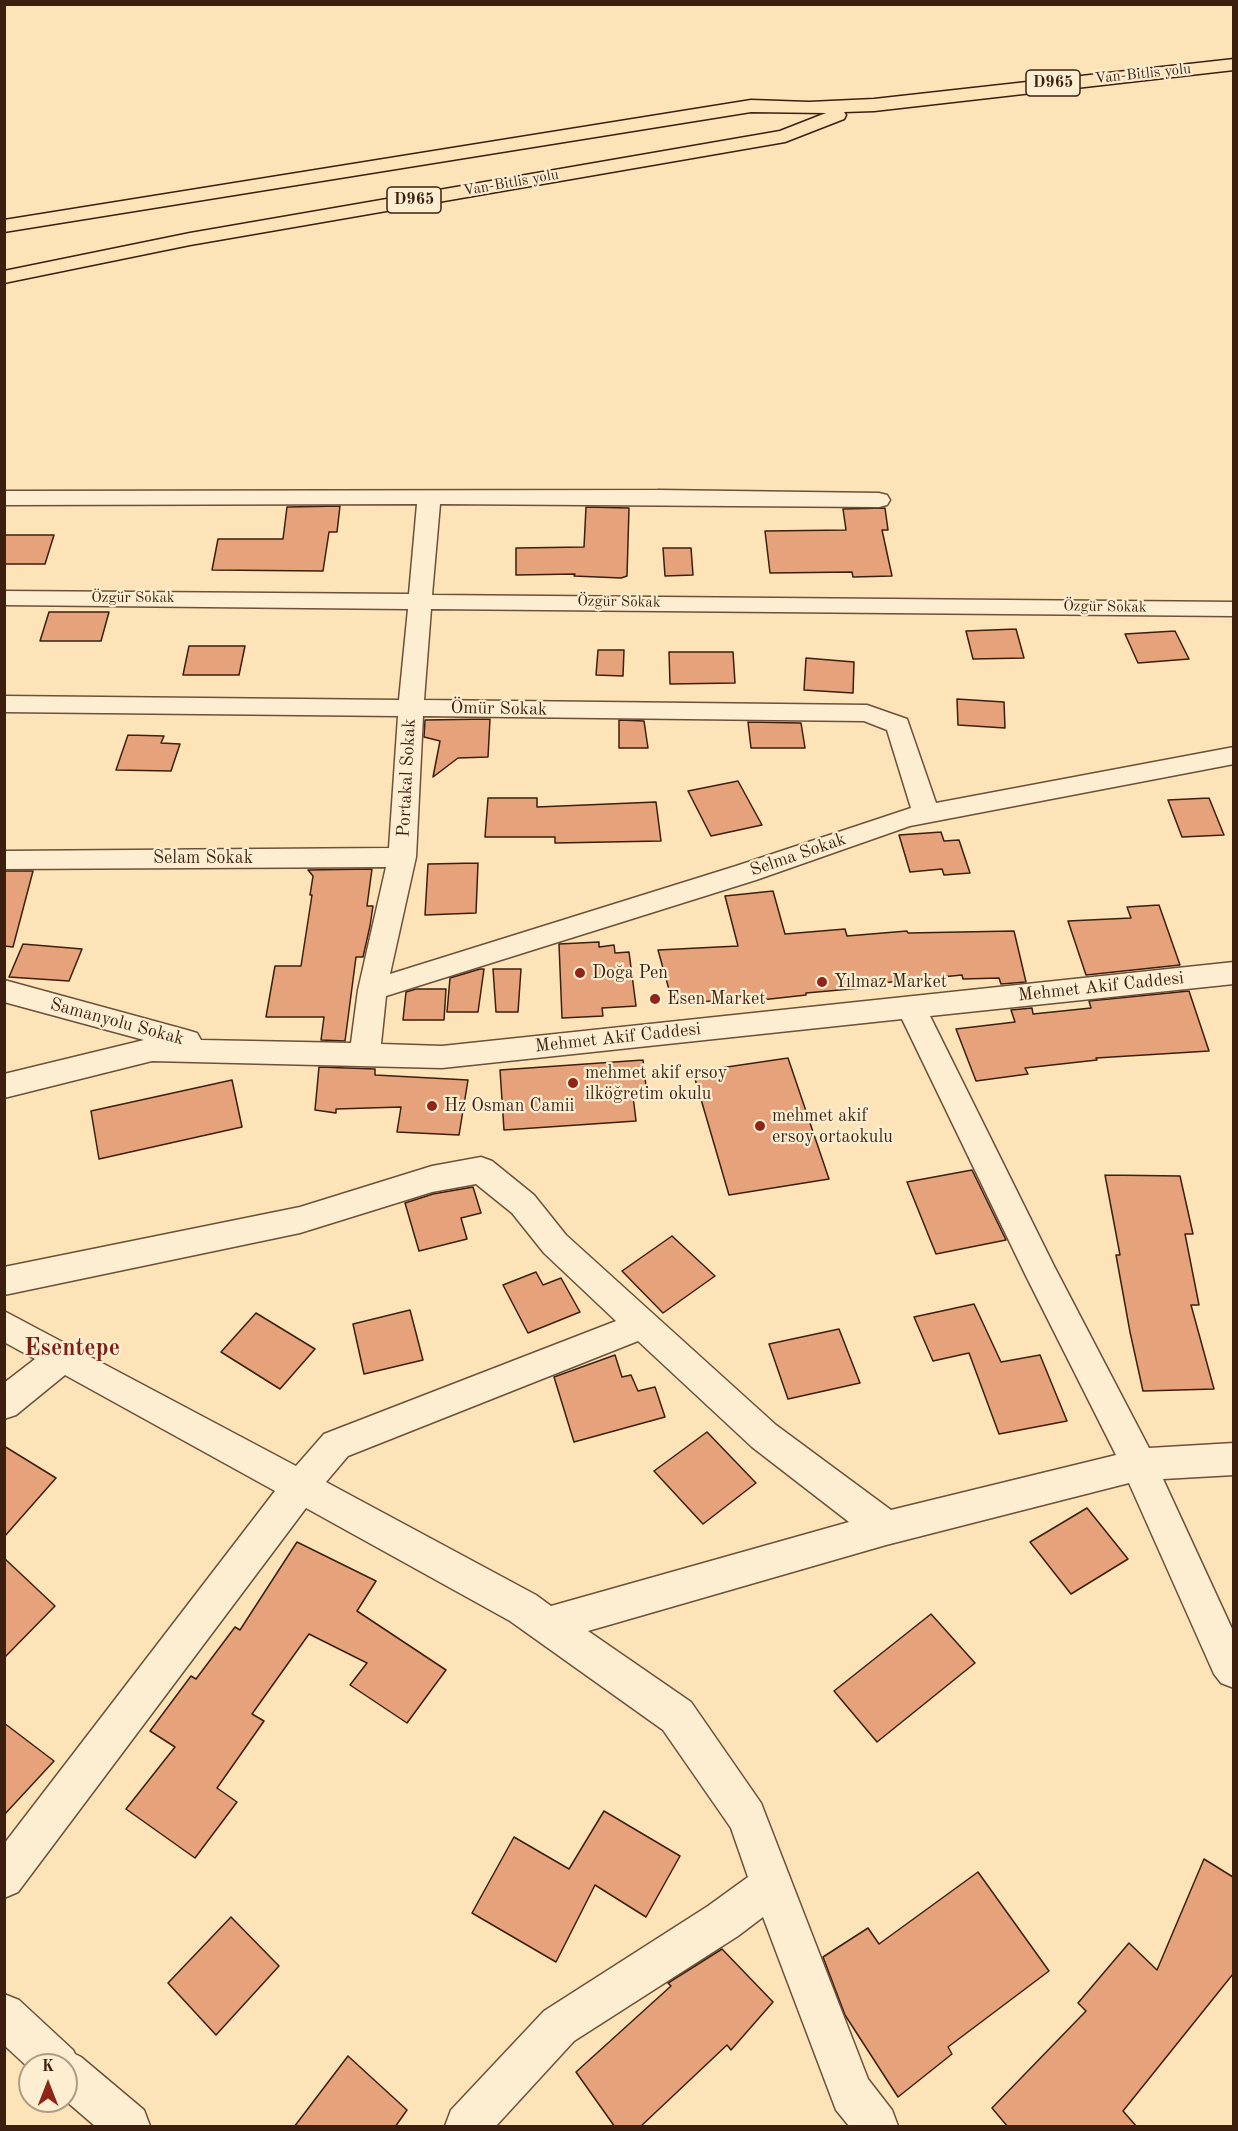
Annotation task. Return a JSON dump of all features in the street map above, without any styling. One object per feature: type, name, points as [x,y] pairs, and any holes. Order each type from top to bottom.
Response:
[{"type":"highway","name":"Van-Bitlis yolu","points":[[4,226],[751,106],[815,114],[873,105],[1233,64]]},
{"type":"highway","name":"Van-Bitlis yolu","points":[[4,277],[190,239],[785,136],[815,114]]},
{"type":"highway","points":[[4,244],[551,149],[815,114]]},
{"type":"highway","points":[[4,259],[815,114]]},
{"type":"street","points":[[4,498],[429,497],[879,500]]},
{"type":"street","name":"Portakal Sokak","points":[[365,1055],[372,990],[402,856],[419,600],[429,497]]},
{"type":"street","name":"Özgür Sokak","points":[[4,598],[1233,609]]},
{"type":"street","name":"Ömür Sokak","points":[[4,704],[867,713],[898,725],[926,814]]},
{"type":"street","name":"Selma Sokak","points":[[372,990],[746,873],[906,818],[1233,755]]},
{"type":"street","name":"Selam Sokak","points":[[4,860],[402,856]]},
{"type":"street","name":"Mehmet Akif Caddesi","points":[[4,1086],[152,1050],[442,1057],[1233,973]]},
{"type":"street","name":"Samanyolu Sokak","points":[[4,991],[230,1052]]},
{"type":"street","points":[[911,1007],[1042,1276],[1139,1465],[1233,1670]]},
{"type":"street","points":[[4,1281],[300,1220],[432,1179],[481,1170],[523,1204],[555,1244],[764,1436],[886,1528]]},
{"type":"street","points":[[4,1324],[62,1358],[523,1608],[677,1716],[747,1817],[771,1886],[852,2094],[876,2127]]},
{"type":"street","points":[[4,1878],[300,1487],[336,1445],[642,1325]]},
{"type":"street","points":[[4,1404],[62,1358]]},
{"type":"street","points":[[548,1625],[886,1528],[1139,1465],[1233,1459]]},
{"type":"street","points":[[467,2127],[559,2026],[723,1921],[771,1886]]},
{"type":"street","points":[[4,2015],[44,2053]]},
{"type":"street","points":[[78,2083],[128,2127]]},
{"type":"building","points":[[340,506],[337,532],[329,532],[323,571],[212,570],[218,539],[283,539],[287,507]]},
{"type":"building","points":[[586,507],[629,508],[627,576],[621,578],[574,576],[575,574],[516,575],[516,548],[584,547]]},
{"type":"building","points":[[885,508],[888,530],[882,530],[892,576],[853,577],[852,572],[770,573],[765,531],[846,530],[843,509]]},
{"type":"building","points":[[4,535],[54,535],[45,564],[4,564]]},
{"type":"building","points":[[663,548],[691,548],[693,575],[665,576]]},
{"type":"building","points":[[49,612],[109,612],[101,641],[40,641]]},
{"type":"building","points":[[1016,629],[1024,658],[973,659],[966,631]]},
{"type":"building","points":[[1175,631],[1189,659],[1138,663],[1125,634]]},
{"type":"building","points":[[189,646],[245,646],[239,675],[183,675]]},
{"type":"building","points":[[598,650],[624,650],[623,676],[596,675]]},
{"type":"building","points":[[669,652],[733,652],[735,683],[670,684]]},
{"type":"building","points":[[806,658],[854,662],[853,693],[804,690]]},
{"type":"building","points":[[957,699],[1004,702],[1005,728],[958,725]]},
{"type":"building","points":[[490,719],[488,757],[458,758],[433,777],[440,741],[424,737],[425,720]]},
{"type":"building","points":[[619,720],[644,721],[648,748],[619,748]]},
{"type":"building","points":[[748,722],[801,723],[805,748],[751,748]]},
{"type":"building","points":[[128,735],[164,736],[161,743],[180,744],[171,771],[116,770]]},
{"type":"building","points":[[738,781],[762,825],[711,836],[688,791]]},
{"type":"building","points":[[488,798],[537,798],[537,807],[656,802],[661,841],[555,843],[555,837],[485,837]]},
{"type":"building","points":[[1209,798],[1224,835],[1182,837],[1168,800]]},
{"type":"building","points":[[941,832],[944,841],[959,840],[970,873],[944,875],[942,869],[910,872],[899,835]]},
{"type":"building","points":[[478,863],[476,913],[425,915],[428,864]]},
{"type":"building","points":[[372,869],[367,906],[373,906],[370,926],[363,957],[356,957],[345,1041],[321,1040],[324,1017],[266,1017],[275,966],[301,966],[312,895],[310,895],[313,876],[308,870]]},
{"type":"building","points":[[4,871],[33,871],[13,947],[4,946]]},
{"type":"building","points":[[773,891],[785,934],[845,929],[847,936],[907,931],[908,933],[1014,931],[1026,982],[1001,984],[999,978],[963,979],[962,975],[861,985],[862,988],[752,1001],[752,998],[673,1004],[658,950],[738,946],[725,896]]},
{"type":"building","points":[[1159,905],[1180,965],[1086,975],[1068,921],[1131,918],[1127,907]]},
{"type":"building","name":"Doğa Pen","points":[[599,942],[599,947],[614,945],[615,953],[629,952],[636,1006],[602,1008],[603,1016],[562,1018],[559,944]]},
{"type":"building","points":[[23,944],[82,949],[69,981],[9,977]]},
{"type":"building","points":[[484,969],[478,1012],[447,1012],[450,978]]},
{"type":"building","points":[[493,969],[521,969],[518,1012],[496,1012]]},
{"type":"building","points":[[416,989],[446,989],[444,1020],[403,1020],[406,992]]},
{"type":"building","points":[[1189,991],[1209,1051],[1096,1058],[1097,1060],[1025,1068],[1028,1074],[976,1081],[956,1029],[1015,1022],[1011,1010],[1032,1008],[1033,1014],[1091,1008],[1089,1001]]},
{"type":"building","name":"mehmet akif ersoy ortaokulu","points":[[788,1058],[829,1179],[729,1195],[693,1072]]},
{"type":"building","name":"mehmet akif ersoy ilköğretim okulu","points":[[643,1060],[647,1095],[633,1096],[636,1121],[504,1130],[500,1070]]},
{"type":"building","points":[[319,1067],[375,1069],[375,1075],[468,1080],[459,1135],[397,1132],[401,1107],[336,1109],[336,1113],[315,1110]]},
{"type":"building","points":[[232,1080],[242,1127],[99,1159],[91,1111]]},
{"type":"building","points":[[972,1170],[1006,1240],[936,1254],[907,1182]]},
{"type":"building","points":[[1105,1175],[1180,1176],[1193,1234],[1185,1234],[1199,1305],[1191,1305],[1214,1389],[1143,1391],[1116,1255],[1120,1255]]},
{"type":"building","points":[[473,1187],[481,1213],[461,1218],[467,1239],[419,1251],[405,1203],[433,1194]]},
{"type":"building","points":[[672,1236],[715,1276],[663,1313],[622,1271]]},
{"type":"building","points":[[536,1272],[543,1285],[561,1278],[580,1312],[528,1333],[503,1285]]},
{"type":"building","points":[[974,1304],[1001,1362],[1040,1355],[1067,1421],[999,1434],[969,1353],[933,1361],[914,1317]]},
{"type":"building","points":[[410,1310],[423,1360],[364,1374],[353,1324]]},
{"type":"building","points":[[256,1313],[315,1349],[280,1389],[221,1352]]},
{"type":"building","points":[[839,1329],[860,1383],[788,1399],[769,1344]]},
{"type":"building","points":[[615,1355],[622,1377],[631,1375],[638,1391],[655,1387],[665,1417],[574,1442],[554,1377]]},
{"type":"building","points":[[707,1432],[756,1483],[703,1524],[654,1471]]},
{"type":"building","points":[[4,1446],[56,1478],[4,1537]]},
{"type":"building","points":[[1087,1508],[1128,1559],[1071,1594],[1030,1542]]},
{"type":"building","points":[[297,1542],[376,1581],[357,1611],[446,1670],[407,1723],[350,1685],[367,1663],[309,1634],[252,1714],[264,1721],[217,1788],[237,1802],[195,1858],[126,1809],[175,1747],[150,1731],[191,1676],[196,1679],[235,1627],[240,1630]]},
{"type":"building","points":[[4,1558],[55,1606],[4,1658]]},
{"type":"building","points":[[931,1614],[975,1663],[877,1742],[834,1691]]},
{"type":"building","points":[[4,1723],[54,1761],[4,1815]]},
{"type":"building","points":[[604,1811],[680,1856],[646,1917],[595,1885],[556,1962],[472,1913],[514,1837],[569,1869]]},
{"type":"building","points":[[1204,1859],[1233,1877],[1233,1974],[1123,2111],[1137,2127],[1008,2127],[992,2108],[1086,2011],[1078,2003],[1129,1943],[1157,1970]]},
{"type":"building","points":[[978,1872],[1049,1971],[948,2047],[952,2054],[898,2097],[845,2015],[823,1957],[868,1928],[879,1944]]},
{"type":"building","points":[[231,1917],[279,1966],[216,2035],[168,1983]]},
{"type":"building","points":[[722,1949],[773,2002],[731,2050],[727,2045],[640,2127],[615,2127],[576,2072],[671,1986],[668,1983]]},
{"type":"building","points":[[348,2056],[407,2110],[395,2127],[294,2127]]},
{"type":"place","name":"Doğa Pen","points":[[580,973]]},
{"type":"place","name":"Yılmaz Market","points":[[822,982]]},
{"type":"place","name":"Esen Market","points":[[655,999]]},
{"type":"place","name":"mehmet akif ersoy ilköğretim okulu","points":[[573,1083]]},
{"type":"place","name":"Hz Osman Camii","points":[[432,1106]]},
{"type":"place","name":"mehmet akif ersoy ortaokulu","points":[[760,1126]]},
{"type":"district","name":"Esentepe","points":[[72,1349]]}]
